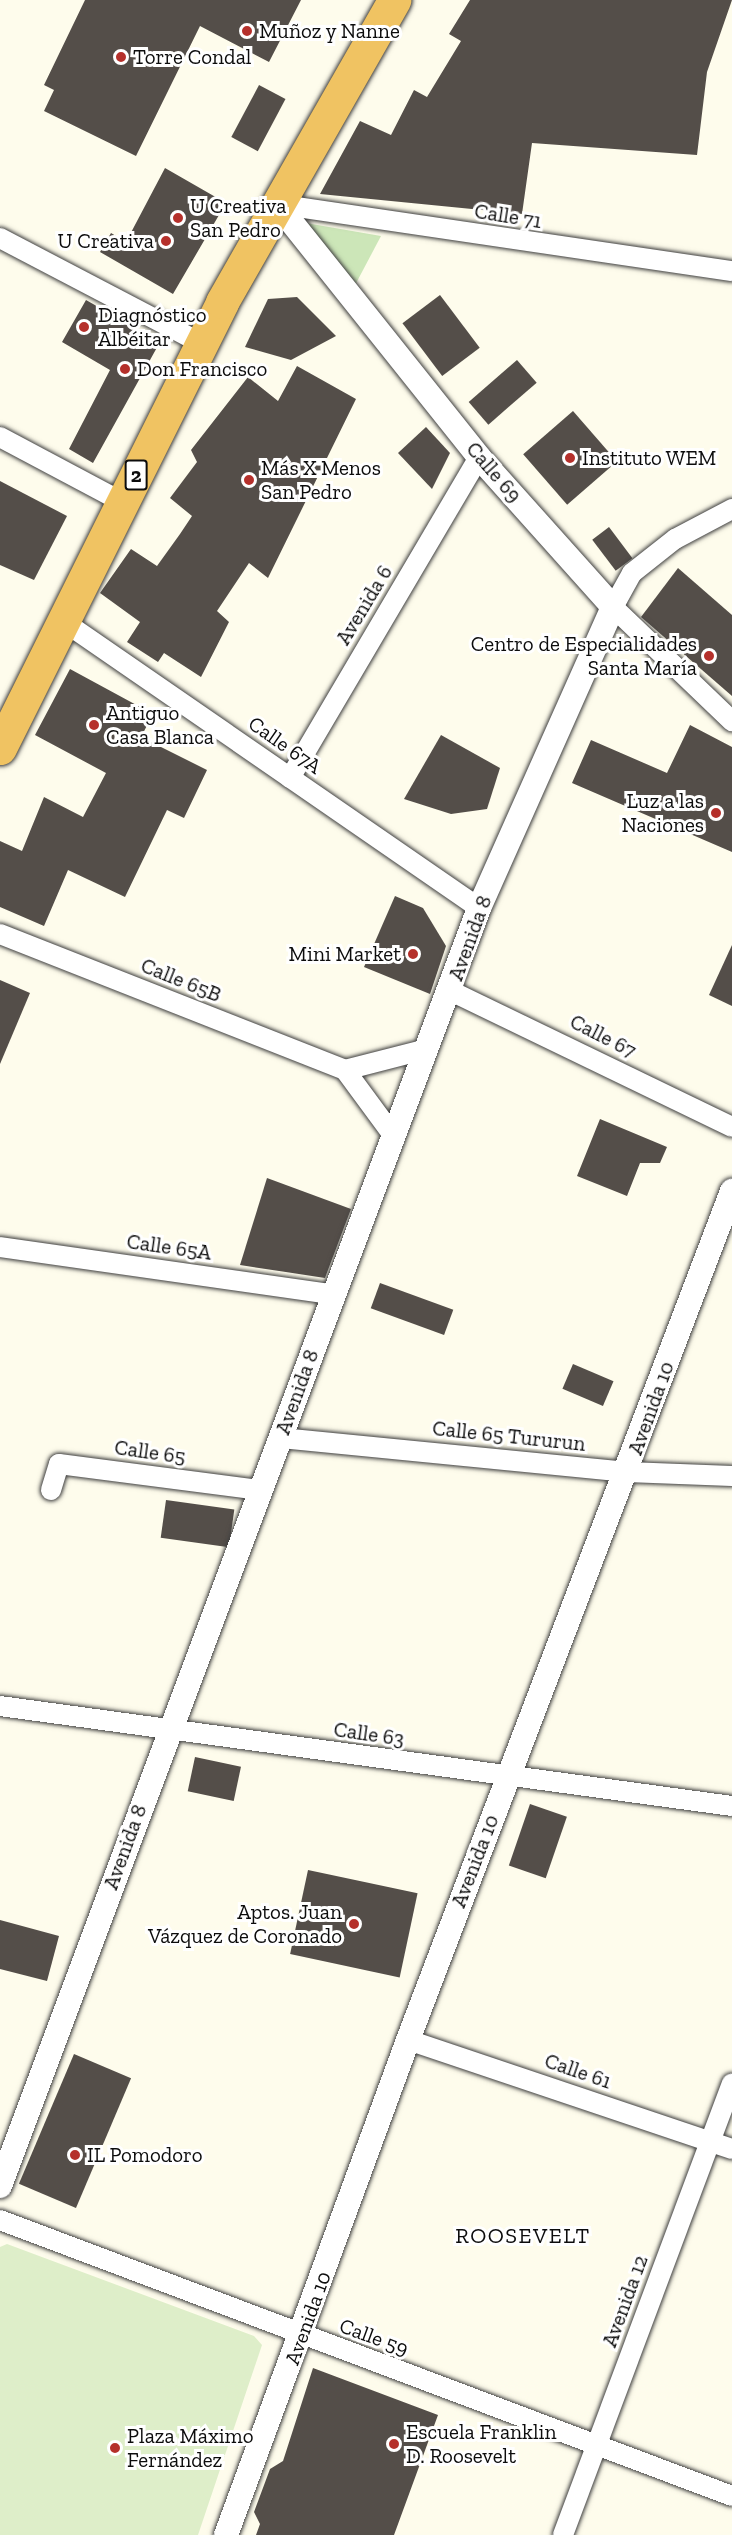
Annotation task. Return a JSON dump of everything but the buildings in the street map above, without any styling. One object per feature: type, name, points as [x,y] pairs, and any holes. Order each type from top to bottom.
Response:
[{"type":"highway","name":"2","points":[[0,748],[201,343],[277,204],[394,0]]},
{"type":"street","name":"Calle 71","points":[[277,204],[732,271]]},
{"type":"street","name":"Calle 69","points":[[277,204],[479,457],[614,607],[732,721]]},
{"type":"street","points":[[0,238],[201,343]]},
{"type":"street","points":[[0,437],[122,502]]},
{"type":"street","name":"Avenida 6","points":[[290,778],[479,457]]},
{"type":"street","points":[[614,607],[632,573],[675,539],[732,509]]},
{"type":"street","name":"Avenida 8","points":[[0,2186],[168,1731],[281,1438],[332,1294],[451,991],[479,908],[614,607]]},
{"type":"street","name":"Calle 67A","points":[[63,621],[479,908]]},
{"type":"street","name":"Calle 65B","points":[[0,934],[345,1070]]},
{"type":"street","name":"Calle 67","points":[[451,991],[732,1127]]},
{"type":"street","points":[[393,1135],[345,1070],[427,1049]]},
{"type":"street","name":"Avenida 10","points":[[226,2535],[506,1778],[627,1472],[732,1191]]},
{"type":"street","name":"Calle 65A","points":[[0,1247],[332,1294]]},
{"type":"street","name":"Calle 65 Tururun","points":[[281,1438],[627,1472],[732,1476]]},
{"type":"street","name":"Calle 65","points":[[51,1490],[59,1464],[260,1490]]},
{"type":"street","name":"Calle 63","points":[[0,1706],[506,1778],[732,1806]]},
{"type":"street","name":"Calle 61","points":[[408,2040],[732,2149]]},
{"type":"street","name":"Avenida 12","points":[[563,2535],[732,2084]]},
{"type":"street","name":"Calle 59","points":[[0,2220],[301,2336],[598,2444],[732,2496]]},
{"type":"green space","points":[[300,222],[381,236],[353,289]]},
{"type":"green space","name":"Plaza Máximo Fernández","points":[[7,2244],[254,2336],[262,2345],[198,2535],[0,2535],[0,2247]]},
{"type":"place","name":"Muñoz y Nanne","points":[[247,31]]},
{"type":"place","name":"Torre Condal","points":[[121,57]]},
{"type":"place","name":"U Creativa San Pedro","points":[[178,218]]},
{"type":"place","name":"U Creativa","points":[[166,241]]},
{"type":"place","name":"Diagnóstico Albéitar","points":[[84,327]]},
{"type":"place","name":"Don Francisco","points":[[125,369]]},
{"type":"place","name":"Instituto WEM","points":[[570,458]]},
{"type":"place","name":"Más X Menos San Pedro","points":[[249,480]]},
{"type":"place","name":"Centro de Especialidades Santa María","points":[[709,656]]},
{"type":"place","name":"Antiguo Casa Blanca","points":[[94,725]]},
{"type":"place","name":"Luz a las Naciones","points":[[716,813]]},
{"type":"place","name":"Mini Market","points":[[413,954]]},
{"type":"place","name":"Aptos. Juan Vázquez de Coronado","points":[[354,1924]]},
{"type":"place","name":"IL Pomodoro","points":[[75,2155]]},
{"type":"place","name":"Escuela Franklin D. Roosevelt","points":[[394,2444]]},
{"type":"place","name":"Plaza Máximo Fernández","points":[[115,2448]]},
{"type":"district","name":"ROOSEVELT","points":[[523,2236]]}]
